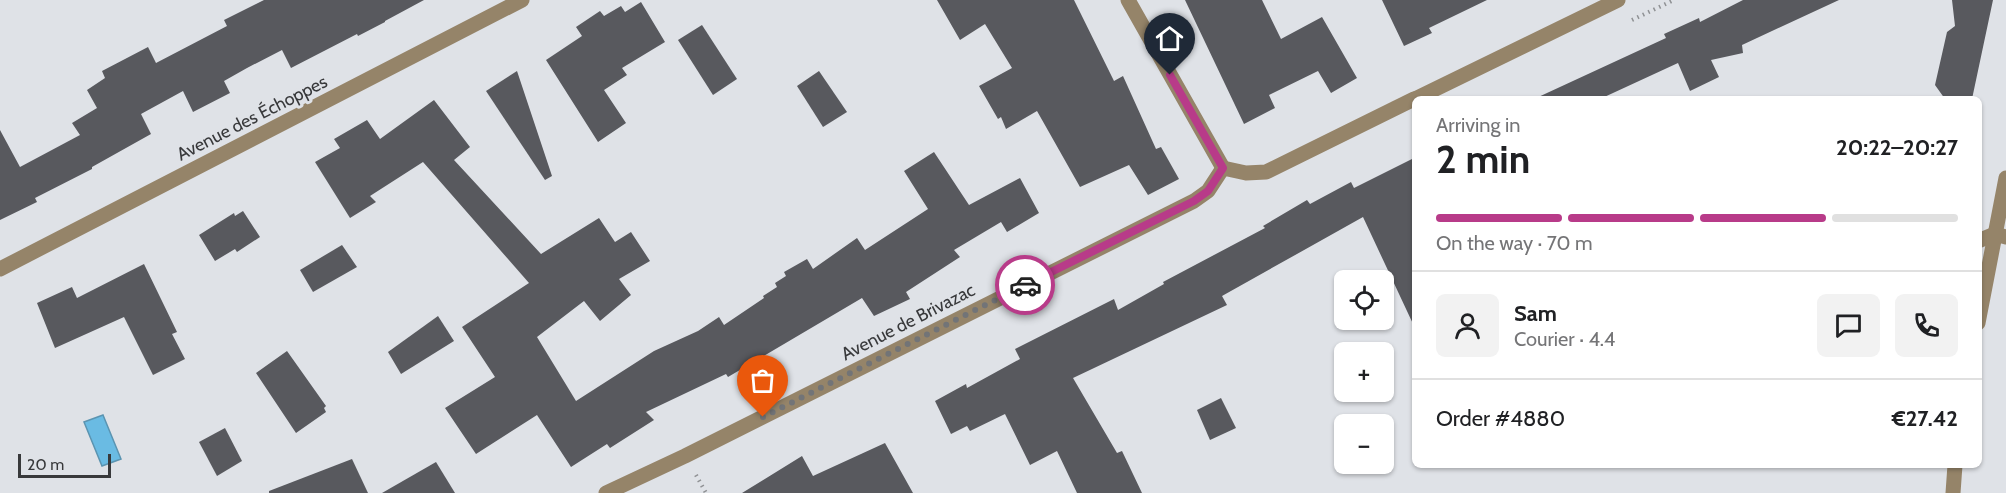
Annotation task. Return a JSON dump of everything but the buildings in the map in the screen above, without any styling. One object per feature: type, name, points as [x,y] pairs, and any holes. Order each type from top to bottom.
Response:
[{"type":"street","name":"Avenue des Échoppes","points":[[0,269],[522,0]]},
{"type":"street","points":[[1128,0],[1223,168],[1246,173],[1266,172],[1412,100]]},
{"type":"street","points":[[1421,96],[1618,0]]},
{"type":"street","name":"Avenue de Brivazac","points":[[606,493],[693,452],[1194,201],[1208,191],[1223,168]]},
{"type":"street","points":[[1982,307],[2001,235],[2006,178]]},
{"type":"street","points":[[1982,240],[2001,235]]},
{"type":"street","points":[[1953,493],[1955,468]]},
{"type":"water","points":[[103,415],[121,459],[102,466],[84,422]]},
{"type":"way so far","points":[[763,417],[1025,285]]},
{"type":"route","points":[[1025,285],[1194,201],[1208,191],[1223,168],[1170,75]]}]
